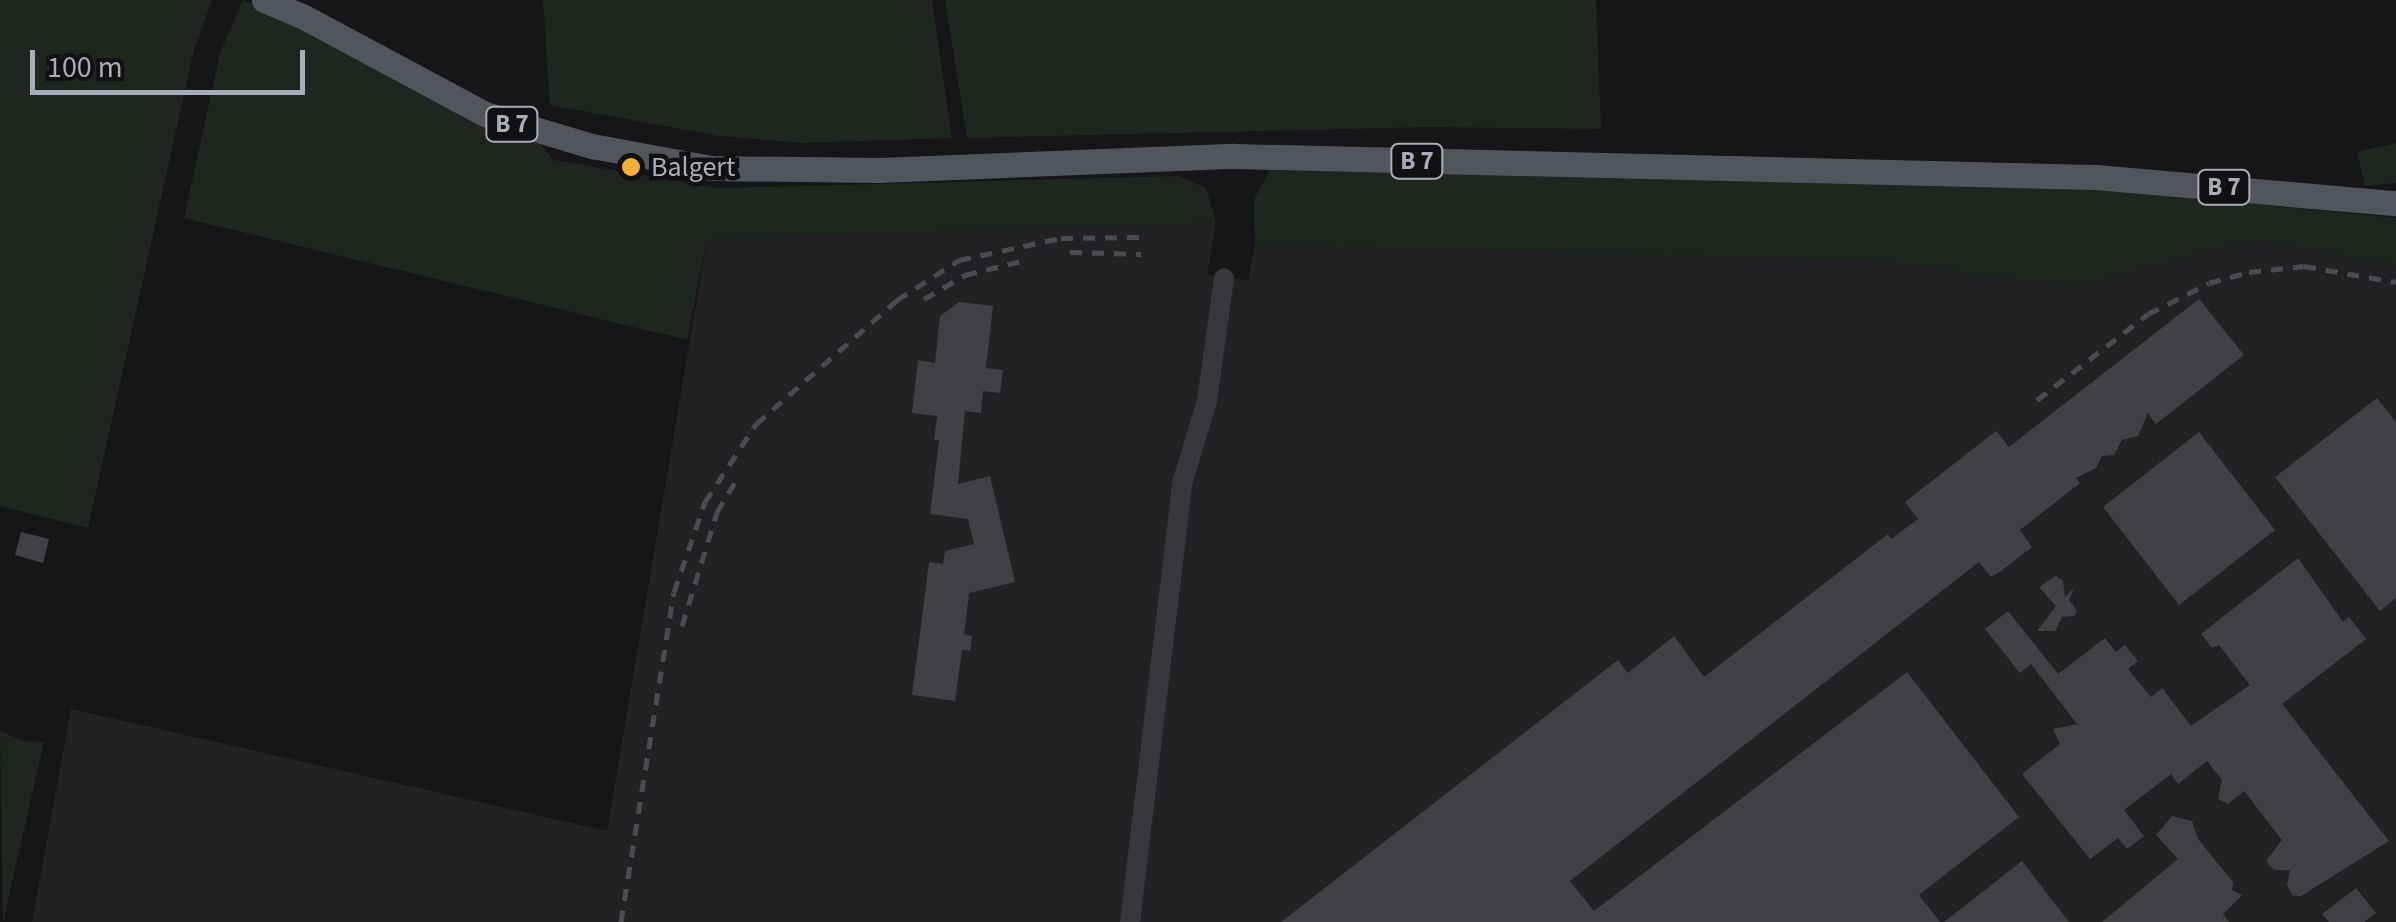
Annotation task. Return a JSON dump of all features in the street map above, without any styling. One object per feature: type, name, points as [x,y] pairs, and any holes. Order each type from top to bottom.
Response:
[{"type":"main road","name":"B 7","points":[[264,0],[304,17],[422,84],[512,124],[592,146],[712,168],[879,170],[1254,157],[2096,178],[2396,204]]},
{"type":"lane","points":[[1130,922],[1183,480],[1207,401],[1224,278]]},
{"type":"shaded area","points":[[0,0],[212,0],[194,50],[88,528],[0,506]]},
{"type":"shaded area","points":[[243,0],[300,21],[481,121],[540,144],[554,160],[719,188],[1178,176],[1206,188],[1216,223],[707,239],[687,340],[184,218],[220,53]]},
{"type":"shaded area","points":[[543,0],[932,0],[952,138],[803,143],[719,136],[550,105]]},
{"type":"shaded area","points":[[945,0],[1596,0],[1601,129],[1429,127],[967,138]]},
{"type":"shaded area","points":[[2396,143],[2396,183],[2365,186],[2357,152]]},
{"type":"shaded area","points":[[1270,169],[2086,188],[2396,218],[2396,265],[2256,240],[2073,287],[1872,260],[1255,245],[1254,200]]},
{"type":"shaded area","points":[[1216,223],[1207,275],[1248,280],[1255,245],[1872,260],[2073,287],[2256,240],[2396,265],[2396,922],[32,922],[71,709],[607,831],[707,239]]},
{"type":"shaded area","points":[[0,731],[24,741],[44,742],[3,922]]},
{"type":"building","points":[[2199,299],[2244,355],[2156,424],[2148,413],[2138,436],[2122,440],[2114,455],[2102,456],[2096,468],[2076,478],[2080,483],[2020,530],[2032,547],[1991,577],[1979,562],[1570,881],[1594,911],[1907,672],[2019,817],[1919,895],[1940,922],[1281,922],[1618,660],[1628,673],[1674,636],[1704,677],[1888,534],[1891,539],[1918,519],[1905,502],[1996,431],[2009,447]]},
{"type":"building","points":[[959,302],[993,306],[986,368],[1003,370],[1000,393],[983,391],[981,413],[965,411],[958,484],[990,476],[1015,582],[969,593],[964,634],[972,636],[970,651],[962,650],[955,701],[912,695],[929,562],[943,564],[945,551],[974,544],[968,519],[930,514],[939,440],[934,440],[937,416],[912,413],[918,360],[935,363],[940,316]]},
{"type":"building","points":[[2377,398],[2396,422],[2396,598],[2380,611],[2275,477]]},
{"type":"building","points":[[2199,432],[2275,530],[2179,605],[2103,507]]},
{"type":"building","points":[[21,532],[49,539],[43,563],[15,555]]},
{"type":"building","points":[[2298,558],[2343,622],[2349,617],[2366,639],[2282,704],[2389,841],[2301,896],[2293,896],[2287,885],[2290,870],[2274,870],[2266,861],[2282,840],[2244,791],[2228,804],[2218,799],[2222,780],[2207,761],[2178,784],[2171,774],[2124,810],[2144,836],[2127,849],[2118,838],[2090,859],[2022,774],[2060,744],[2053,729],[2077,724],[2031,664],[2020,673],[1985,629],[2008,611],[2058,674],[2105,638],[2116,652],[2125,645],[2138,661],[2128,669],[2151,697],[2162,688],[2191,726],[2250,685],[2219,645],[2212,648],[2201,634]]},
{"type":"building","points":[[2056,576],[2063,581],[2065,597],[2075,587],[2069,600],[2077,611],[2074,616],[2062,617],[2055,631],[2037,631],[2056,606],[2039,587]]},
{"type":"building","points":[[2172,816],[2192,821],[2198,839],[2233,882],[2232,890],[2242,895],[2223,914],[2229,922],[2102,922],[2178,859],[2156,835]]},
{"type":"building","points":[[2022,861],[2069,922],[1944,922]]},
{"type":"building","points":[[2356,888],[2376,913],[2364,922],[2329,922],[2322,914]]},
{"type":"railway","points":[[621,922],[674,592],[705,502],[756,424],[897,300],[959,260],[1061,238],[1139,237]]},
{"type":"railway","points":[[1070,252],[1141,254]]},
{"type":"railway","points":[[924,299],[965,275],[1021,261]]},
{"type":"railway","points":[[2037,400],[2148,314],[2209,283],[2249,272],[2304,266],[2396,282]]},
{"type":"railway","points":[[682,626],[717,512],[738,477]]},
{"type":"place","name":"Balgert","points":[[631,167]]}]
